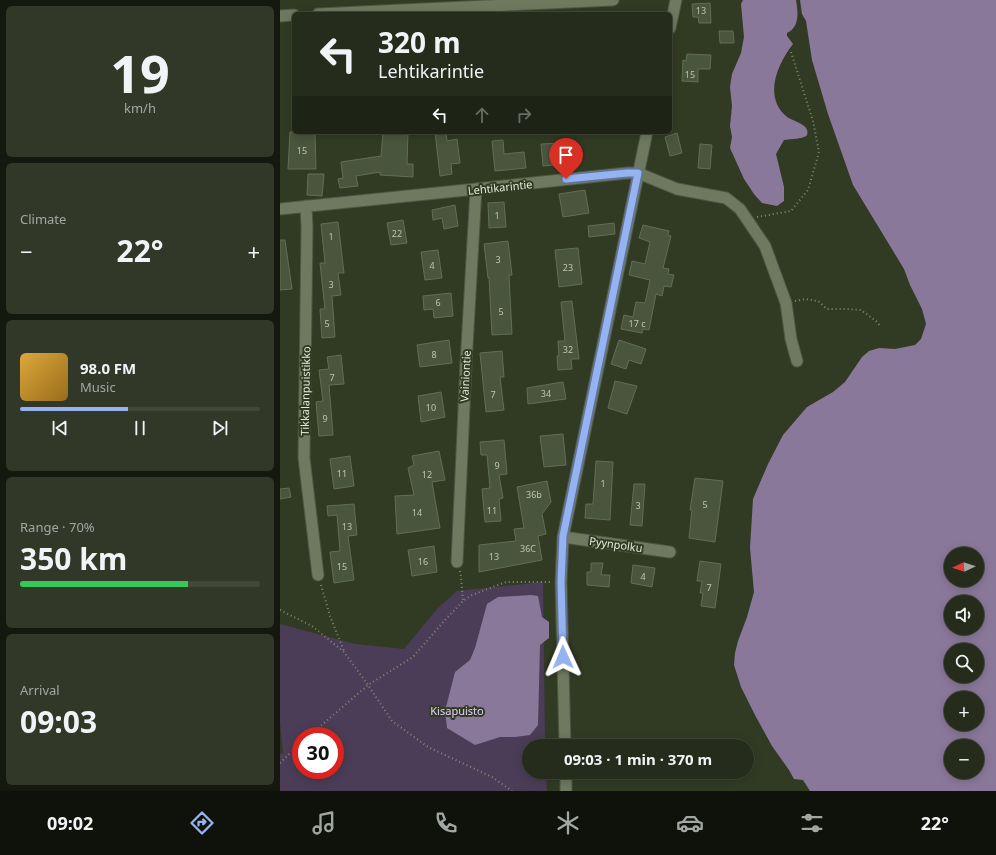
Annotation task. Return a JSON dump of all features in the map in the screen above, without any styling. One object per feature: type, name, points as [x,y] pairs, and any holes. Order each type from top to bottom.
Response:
[{"type":"street","points":[[360,12],[613,0]]},
{"type":"street","points":[[672,19],[676,0]]},
{"type":"street","points":[[280,16],[292,15]]},
{"type":"street","points":[[565,739],[561,582],[563,536],[647,134]]},
{"type":"street","name":"Lehtikarintie","points":[[280,209],[627,173],[638,173],[677,190],[726,198],[740,209],[765,246],[786,303],[791,339],[797,361]]},
{"type":"street","name":"Vainiontie","points":[[457,562],[476,189]]},
{"type":"street","name":"Tikkalanpuistikko","points":[[306,206],[304,458],[318,575]]},
{"type":"street","name":"Pyynpolku","points":[[563,536],[670,552]]},
{"type":"street","points":[[566,779],[566,791]]},
{"type":"path","points":[[748,219],[791,211],[808,190],[818,152],[813,121],[791,52]]},
{"type":"path","points":[[786,303],[805,299],[818,302],[827,309],[847,308],[861,310],[876,321],[881,327]]},
{"type":"path","points":[[457,562],[461,577],[462,602]]},
{"type":"path","points":[[318,575],[330,616],[344,652],[392,721],[428,747],[492,777],[512,791]]},
{"type":"path","points":[[319,727],[368,685],[413,657],[462,602],[472,595],[506,582],[561,582]]},
{"type":"path","points":[[280,610],[312,626],[344,652]]},
{"type":"path","points":[[280,763],[292,752]]},
{"type":"green space","name":"Kisapuisto","points":[[543,582],[545,739],[522,739],[522,779],[546,779],[547,791],[280,791],[280,754],[283,753],[280,722],[280,624],[355,644],[404,649],[437,609],[457,591]]},
{"type":"shaded area","points":[[743,0],[796,0],[796,23],[787,33],[787,36],[793,44],[782,60],[775,80],[774,89],[775,99],[779,108],[786,116],[803,125],[806,128],[807,135],[797,139],[784,140],[776,154],[784,187],[784,201],[777,206],[762,203],[754,194],[744,179],[730,148],[732,137],[730,126],[732,106],[730,87],[732,74],[741,53],[744,37],[741,4]]},
{"type":"shaded area","points":[[800,0],[996,0],[996,791],[810,791],[803,780],[794,779],[772,746],[741,687],[734,665],[738,641],[754,592],[750,548],[753,499],[768,464],[783,435],[807,407],[833,392],[845,382],[862,357],[869,351],[879,348],[895,349],[915,345],[921,339],[926,324],[922,309],[904,269],[853,185],[828,114],[812,60],[806,21],[802,14]]},
{"type":"shaded area","points":[[538,596],[542,617],[549,622],[549,638],[540,645],[538,725],[530,735],[500,737],[475,745],[447,728],[445,711],[455,672],[470,660],[475,648],[487,604],[498,597]]},
{"type":"building","points":[[710,3],[711,23],[699,23],[698,17],[693,17],[692,4]]},
{"type":"building","points":[[719,31],[733,31],[734,43],[720,43]]},
{"type":"building","points":[[687,54],[711,55],[710,69],[698,69],[698,82],[682,81],[683,60],[686,61]]},
{"type":"building","points":[[290,132],[292,132],[292,134],[315,134],[316,169],[288,169]]},
{"type":"building","points":[[677,133],[682,153],[670,156],[665,137]]},
{"type":"building","points":[[383,134],[408,134],[407,164],[413,164],[413,177],[380,175],[380,172],[356,176],[358,186],[340,188],[338,179],[343,178],[341,162],[381,156]]},
{"type":"building","points":[[435,134],[446,134],[447,141],[457,139],[460,163],[451,164],[452,174],[440,176]]},
{"type":"building","points":[[503,140],[504,154],[524,152],[526,168],[495,171],[492,141]]},
{"type":"building","points":[[564,143],[565,164],[543,166],[541,144]]},
{"type":"building","points":[[700,144],[712,145],[710,169],[698,168]]},
{"type":"building","points":[[308,174],[324,174],[322,196],[307,195]]},
{"type":"building","points":[[585,190],[589,213],[563,217],[559,194]]},
{"type":"building","points":[[504,202],[506,227],[489,228],[488,203]]},
{"type":"building","points":[[455,205],[458,226],[444,229],[442,218],[433,220],[432,210]]},
{"type":"building","points":[[403,220],[407,243],[391,245],[387,223]]},
{"type":"building","points":[[338,222],[344,273],[338,273],[341,295],[332,296],[335,337],[322,338],[320,309],[325,309],[320,263],[325,263],[321,224]]},
{"type":"building","points":[[614,223],[615,234],[589,237],[588,226]]},
{"type":"building","points":[[643,225],[669,231],[668,235],[671,236],[663,268],[669,269],[668,274],[674,275],[671,287],[664,286],[662,296],[656,294],[649,330],[643,329],[642,333],[621,329],[624,315],[633,317],[636,302],[645,303],[650,280],[629,275],[632,261],[645,264],[650,242],[639,238]]},
{"type":"building","points":[[280,240],[285,240],[292,289],[280,290]]},
{"type":"building","points":[[508,241],[512,275],[509,275],[512,334],[492,335],[489,277],[488,278],[484,244]]},
{"type":"building","points":[[578,248],[582,284],[559,287],[555,250]]},
{"type":"building","points":[[438,250],[442,278],[425,280],[421,252]]},
{"type":"building","points":[[451,293],[453,316],[434,318],[433,309],[424,310],[423,296]]},
{"type":"building","points":[[572,301],[579,359],[571,359],[572,369],[558,370],[558,341],[565,341],[561,302]]},
{"type":"building","points":[[449,340],[452,363],[420,367],[417,345]]},
{"type":"building","points":[[619,340],[646,349],[641,364],[629,360],[626,369],[611,364]]},
{"type":"building","points":[[502,351],[504,377],[500,377],[504,410],[486,412],[480,353]]},
{"type":"building","points":[[341,355],[344,384],[329,385],[333,435],[319,436],[316,402],[323,401],[319,370],[329,369],[327,357]]},
{"type":"building","points":[[615,381],[637,386],[627,414],[608,408]]},
{"type":"building","points":[[563,382],[566,399],[528,404],[527,388]]},
{"type":"building","points":[[441,392],[445,417],[421,422],[418,396]]},
{"type":"building","points":[[563,434],[566,465],[544,467],[540,436]]},
{"type":"building","points":[[504,440],[507,474],[499,475],[503,498],[499,499],[501,521],[485,522],[482,489],[490,488],[487,455],[481,455],[480,442]]},
{"type":"building","points":[[439,451],[445,480],[432,482],[440,528],[397,534],[395,496],[414,495],[408,468],[414,465],[412,456]]},
{"type":"building","points":[[350,456],[354,486],[334,489],[330,459]]},
{"type":"building","points":[[596,461],[613,462],[610,520],[585,518],[586,504],[593,504]]},
{"type":"building","points":[[695,478],[723,481],[715,542],[689,538],[692,510],[690,510]]},
{"type":"building","points":[[547,481],[551,502],[542,514],[546,534],[538,536],[542,560],[479,572],[479,545],[516,541],[514,529],[524,528],[517,487]]},
{"type":"building","points":[[634,484],[645,484],[642,526],[630,525]]},
{"type":"building","points":[[289,488],[291,497],[280,499],[280,489]]},
{"type":"building","points":[[354,504],[357,535],[348,536],[354,580],[334,583],[330,552],[340,551],[337,515],[328,516],[327,506]]},
{"type":"building","points":[[434,546],[437,572],[412,576],[408,550]]},
{"type":"building","points":[[700,561],[721,564],[715,608],[701,606],[703,593],[700,593],[702,581],[697,581]]},
{"type":"building","points":[[591,563],[603,563],[601,575],[610,575],[609,587],[587,585],[587,572],[591,572]]},
{"type":"building","points":[[633,565],[655,568],[652,587],[631,583]]},
{"type":"route","points":[[563,657],[561,582],[563,536],[638,173],[566,179]]}]
